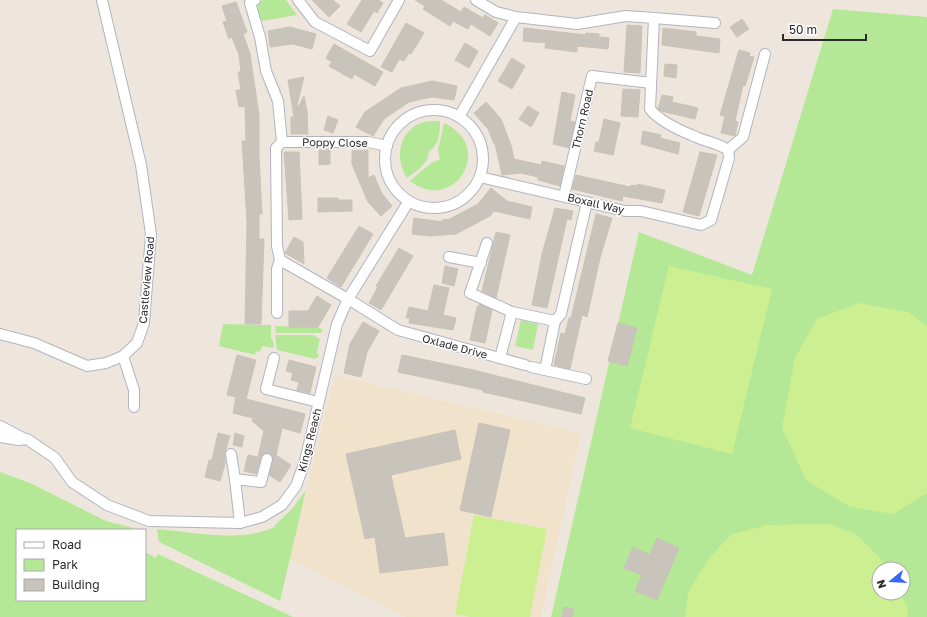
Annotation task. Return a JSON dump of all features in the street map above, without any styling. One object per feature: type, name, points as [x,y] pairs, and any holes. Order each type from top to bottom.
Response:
[{"type":"street","name":"Castleview Road","points":[[0,334],[34,343],[87,366],[106,364],[123,356],[138,343],[144,323],[151,234],[141,165],[102,0]]},
{"type":"street","points":[[255,0],[250,3],[260,37],[266,71],[278,101],[282,142],[276,148],[277,246],[280,260],[276,269],[277,314]]},
{"type":"street","points":[[298,0],[315,22],[370,51],[400,0]]},
{"type":"street","points":[[476,0],[496,12],[516,17],[577,24],[626,16],[715,23]]},
{"type":"street","points":[[459,117],[516,17]]},
{"type":"street","points":[[654,18],[650,109],[656,116],[695,137],[722,146],[728,150],[743,137],[765,54]]},
{"type":"street","name":"Thorn Road","points":[[564,196],[592,76],[651,83]]},
{"type":"street","points":[[429,110],[443,111],[459,117],[470,126],[478,137],[482,150],[483,164],[480,177],[471,192],[452,204],[442,208],[425,207],[409,201],[400,195],[392,185],[387,172],[385,159],[387,146],[398,127],[415,114],[429,110]]},
{"type":"street","name":"Poppy Close","points":[[282,142],[368,142],[387,146]]},
{"type":"street","name":"Boxall Way","points":[[480,177],[625,211],[641,211],[701,225],[711,220],[729,158],[728,150]]},
{"type":"street","name":"Kings Reach","points":[[0,426],[27,439],[55,458],[72,482],[107,506],[149,521],[240,522],[262,517],[282,505],[296,486],[305,461],[337,324],[348,298],[409,201]]},
{"type":"street","points":[[545,370],[555,321],[560,314],[587,202]]},
{"type":"street","points":[[487,243],[470,293],[512,312],[555,321]]},
{"type":"street","points":[[449,257],[481,263]]},
{"type":"street","name":"Oxlade Drive","points":[[280,260],[348,298],[398,330],[500,358],[512,312]]},
{"type":"street","points":[[123,356],[134,390],[134,407]]},
{"type":"street","points":[[274,358],[266,389],[318,402]]},
{"type":"street","points":[[500,358],[586,379]]},
{"type":"street","points":[[0,437],[19,440],[27,439]]},
{"type":"street","points":[[231,454],[240,522]]},
{"type":"street","points":[[235,479],[260,482],[267,459]]},
{"type":"shaded area","points":[[335,375],[581,433],[541,617],[406,617],[289,559]]},
{"type":"green space","points":[[263,0],[286,0],[297,15],[262,21],[257,11],[259,2]]},
{"type":"green space","points":[[833,9],[927,17],[927,617],[551,617],[639,232],[752,275]]},
{"type":"green space","points":[[440,121],[437,142],[429,151],[427,160],[418,170],[407,178],[403,170],[400,153],[404,138],[409,131],[424,122]]},
{"type":"green space","points":[[444,123],[460,134],[467,147],[468,161],[463,174],[454,184],[441,190],[426,189],[410,181],[431,163],[440,159],[438,150]]},
{"type":"green space","points":[[669,266],[772,289],[732,454],[630,428]]},
{"type":"green space","points":[[859,303],[908,312],[927,326],[927,493],[893,514],[850,507],[806,480],[782,428],[795,358],[817,319]]},
{"type":"green space","points":[[521,320],[538,324],[533,350],[515,346]]},
{"type":"green space","points":[[223,324],[271,325],[271,337],[274,344],[273,348],[262,346],[260,352],[256,351],[255,355],[219,346]]},
{"type":"green space","points":[[275,326],[318,327],[323,330],[321,333],[276,333]]},
{"type":"green space","points":[[275,335],[313,335],[320,339],[317,352],[319,357],[315,359],[277,350]]},
{"type":"green space","points":[[0,472],[30,483],[106,521],[134,528],[16,529],[16,601],[146,601],[146,553],[156,558],[158,554],[293,617],[0,617]]},
{"type":"green space","points":[[306,490],[280,601],[159,542],[157,529],[217,535],[261,532],[275,527],[275,525],[292,509]]},
{"type":"green space","points":[[474,515],[547,529],[530,617],[470,617],[455,614]]},
{"type":"green space","points":[[829,524],[856,534],[883,561],[871,561],[871,601],[904,601],[908,608],[907,617],[685,617],[688,593],[708,559],[732,534],[768,525]]},
{"type":"building","points":[[312,0],[333,0],[340,6],[329,17]]},
{"type":"building","points":[[362,0],[378,0],[383,3],[377,13],[374,11],[361,32],[347,24]]},
{"type":"building","points":[[415,0],[441,0],[461,12],[464,7],[483,18],[485,15],[498,23],[490,36],[471,24],[468,29],[453,21],[450,26],[423,9],[425,6]]},
{"type":"building","points":[[236,2],[247,32],[243,34],[250,54],[259,115],[259,156],[262,214],[259,214],[259,239],[264,239],[261,324],[245,324],[247,222],[242,141],[246,141],[245,106],[239,107],[236,90],[241,90],[238,72],[241,72],[239,55],[232,37],[229,39],[223,22],[227,21],[222,6]]},
{"type":"building","points":[[742,19],[749,29],[737,37],[730,27]]},
{"type":"building","points":[[406,23],[424,33],[411,54],[409,53],[404,61],[399,59],[392,72],[381,67]]},
{"type":"building","points":[[627,25],[642,26],[640,73],[624,72]]},
{"type":"building","points":[[290,27],[316,34],[312,49],[293,44],[270,47],[268,31]]},
{"type":"building","points":[[524,28],[586,35],[586,33],[599,34],[599,37],[609,38],[608,49],[577,46],[577,52],[545,48],[546,43],[523,41]]},
{"type":"building","points":[[663,28],[696,32],[696,36],[720,39],[719,53],[662,45]]},
{"type":"building","points":[[465,43],[478,51],[469,68],[455,60]]},
{"type":"building","points":[[334,44],[383,72],[375,86],[354,74],[352,79],[329,66],[332,62],[326,58]]},
{"type":"building","points":[[739,50],[750,53],[749,56],[754,57],[745,86],[743,85],[735,121],[738,122],[735,136],[721,133],[725,116],[720,115]]},
{"type":"building","points":[[512,58],[525,66],[512,89],[498,81]]},
{"type":"building","points":[[665,64],[677,65],[676,78],[664,76]]},
{"type":"building","points":[[304,77],[297,105],[299,106],[304,96],[307,111],[308,134],[291,134],[291,117],[294,117],[288,80]]},
{"type":"building","points":[[432,81],[457,86],[454,100],[432,97],[409,102],[384,119],[373,136],[356,127],[365,112],[401,88]]},
{"type":"building","points":[[623,89],[640,90],[638,117],[621,116]]},
{"type":"building","points":[[562,92],[575,95],[570,121],[575,122],[569,148],[553,144]]},
{"type":"building","points":[[662,95],[673,97],[672,102],[698,108],[695,119],[658,109]]},
{"type":"building","points":[[486,102],[501,119],[511,145],[514,159],[541,165],[542,161],[564,166],[560,186],[538,180],[538,177],[521,173],[502,175],[495,143],[494,144],[488,129],[474,113]]},
{"type":"building","points":[[528,106],[539,113],[531,127],[519,119]]},
{"type":"building","points":[[328,116],[338,120],[333,133],[324,130]]},
{"type":"building","points":[[604,119],[620,123],[613,155],[594,151],[596,142],[599,142]]},
{"type":"building","points":[[643,131],[661,135],[660,138],[680,143],[678,154],[641,144]]},
{"type":"building","points":[[330,149],[330,164],[319,165],[319,150]]},
{"type":"building","points":[[368,150],[368,178],[374,175],[381,192],[392,206],[381,216],[368,202],[352,164],[352,151]]},
{"type":"building","points":[[284,152],[299,152],[302,219],[289,220]]},
{"type":"building","points":[[700,152],[717,155],[699,216],[683,212]]},
{"type":"building","points":[[576,175],[630,187],[631,185],[637,186],[637,184],[665,190],[662,203],[623,196],[622,201],[572,189]]},
{"type":"building","points":[[491,188],[507,201],[532,207],[530,219],[494,211],[490,216],[456,234],[430,236],[412,234],[414,218],[443,222],[442,220],[450,219],[478,204]]},
{"type":"building","points":[[318,198],[352,200],[352,211],[318,212]]},
{"type":"building","points":[[555,208],[573,211],[571,220],[567,219],[547,308],[532,305],[542,254]]},
{"type":"building","points":[[596,214],[612,218],[600,258],[587,317],[582,315],[570,369],[554,365],[561,333],[565,334],[569,318],[571,318]]},
{"type":"building","points":[[359,226],[373,234],[341,287],[327,278]]},
{"type":"building","points":[[496,232],[510,235],[496,298],[482,291]]},
{"type":"building","points":[[294,237],[303,242],[304,264],[285,253]]},
{"type":"building","points":[[399,248],[413,256],[381,310],[369,303],[378,287],[376,286]]},
{"type":"building","points":[[445,266],[458,269],[454,286],[442,283]]},
{"type":"building","points":[[434,285],[449,288],[443,315],[456,318],[453,330],[409,323],[410,318],[406,318],[409,307],[428,311]]},
{"type":"building","points":[[317,296],[331,305],[318,327],[289,327],[289,311],[308,311]]},
{"type":"building","points":[[480,304],[492,310],[485,343],[470,340],[477,307]]},
{"type":"building","points":[[363,322],[379,331],[367,352],[361,377],[344,373],[350,344]]},
{"type":"building","points":[[618,323],[637,328],[627,366],[608,361]]},
{"type":"building","points":[[237,355],[256,360],[246,399],[305,414],[300,433],[282,428],[276,455],[291,465],[280,482],[269,475],[273,458],[269,453],[262,455],[256,474],[244,471],[248,455],[258,457],[264,431],[252,421],[253,418],[233,413],[236,397],[227,395]]},
{"type":"building","points":[[402,355],[469,369],[585,398],[581,414],[483,392],[483,390],[398,372]]},
{"type":"building","points":[[289,360],[316,367],[310,393],[297,390],[299,382],[291,380],[293,373],[286,371]]},
{"type":"building","points":[[479,423],[510,430],[491,517],[460,510]]},
{"type":"building","points":[[455,430],[461,459],[391,475],[405,538],[444,533],[448,565],[380,573],[375,537],[365,539],[346,454]]},
{"type":"building","points":[[218,433],[230,436],[225,452],[225,464],[220,481],[205,477],[209,460],[212,460]]},
{"type":"building","points":[[235,433],[244,436],[242,447],[233,445]]},
{"type":"building","points":[[657,538],[679,548],[657,600],[635,591],[642,575],[624,568],[633,547],[650,555]]},
{"type":"building","points":[[564,607],[574,609],[572,617],[562,617]]}]
